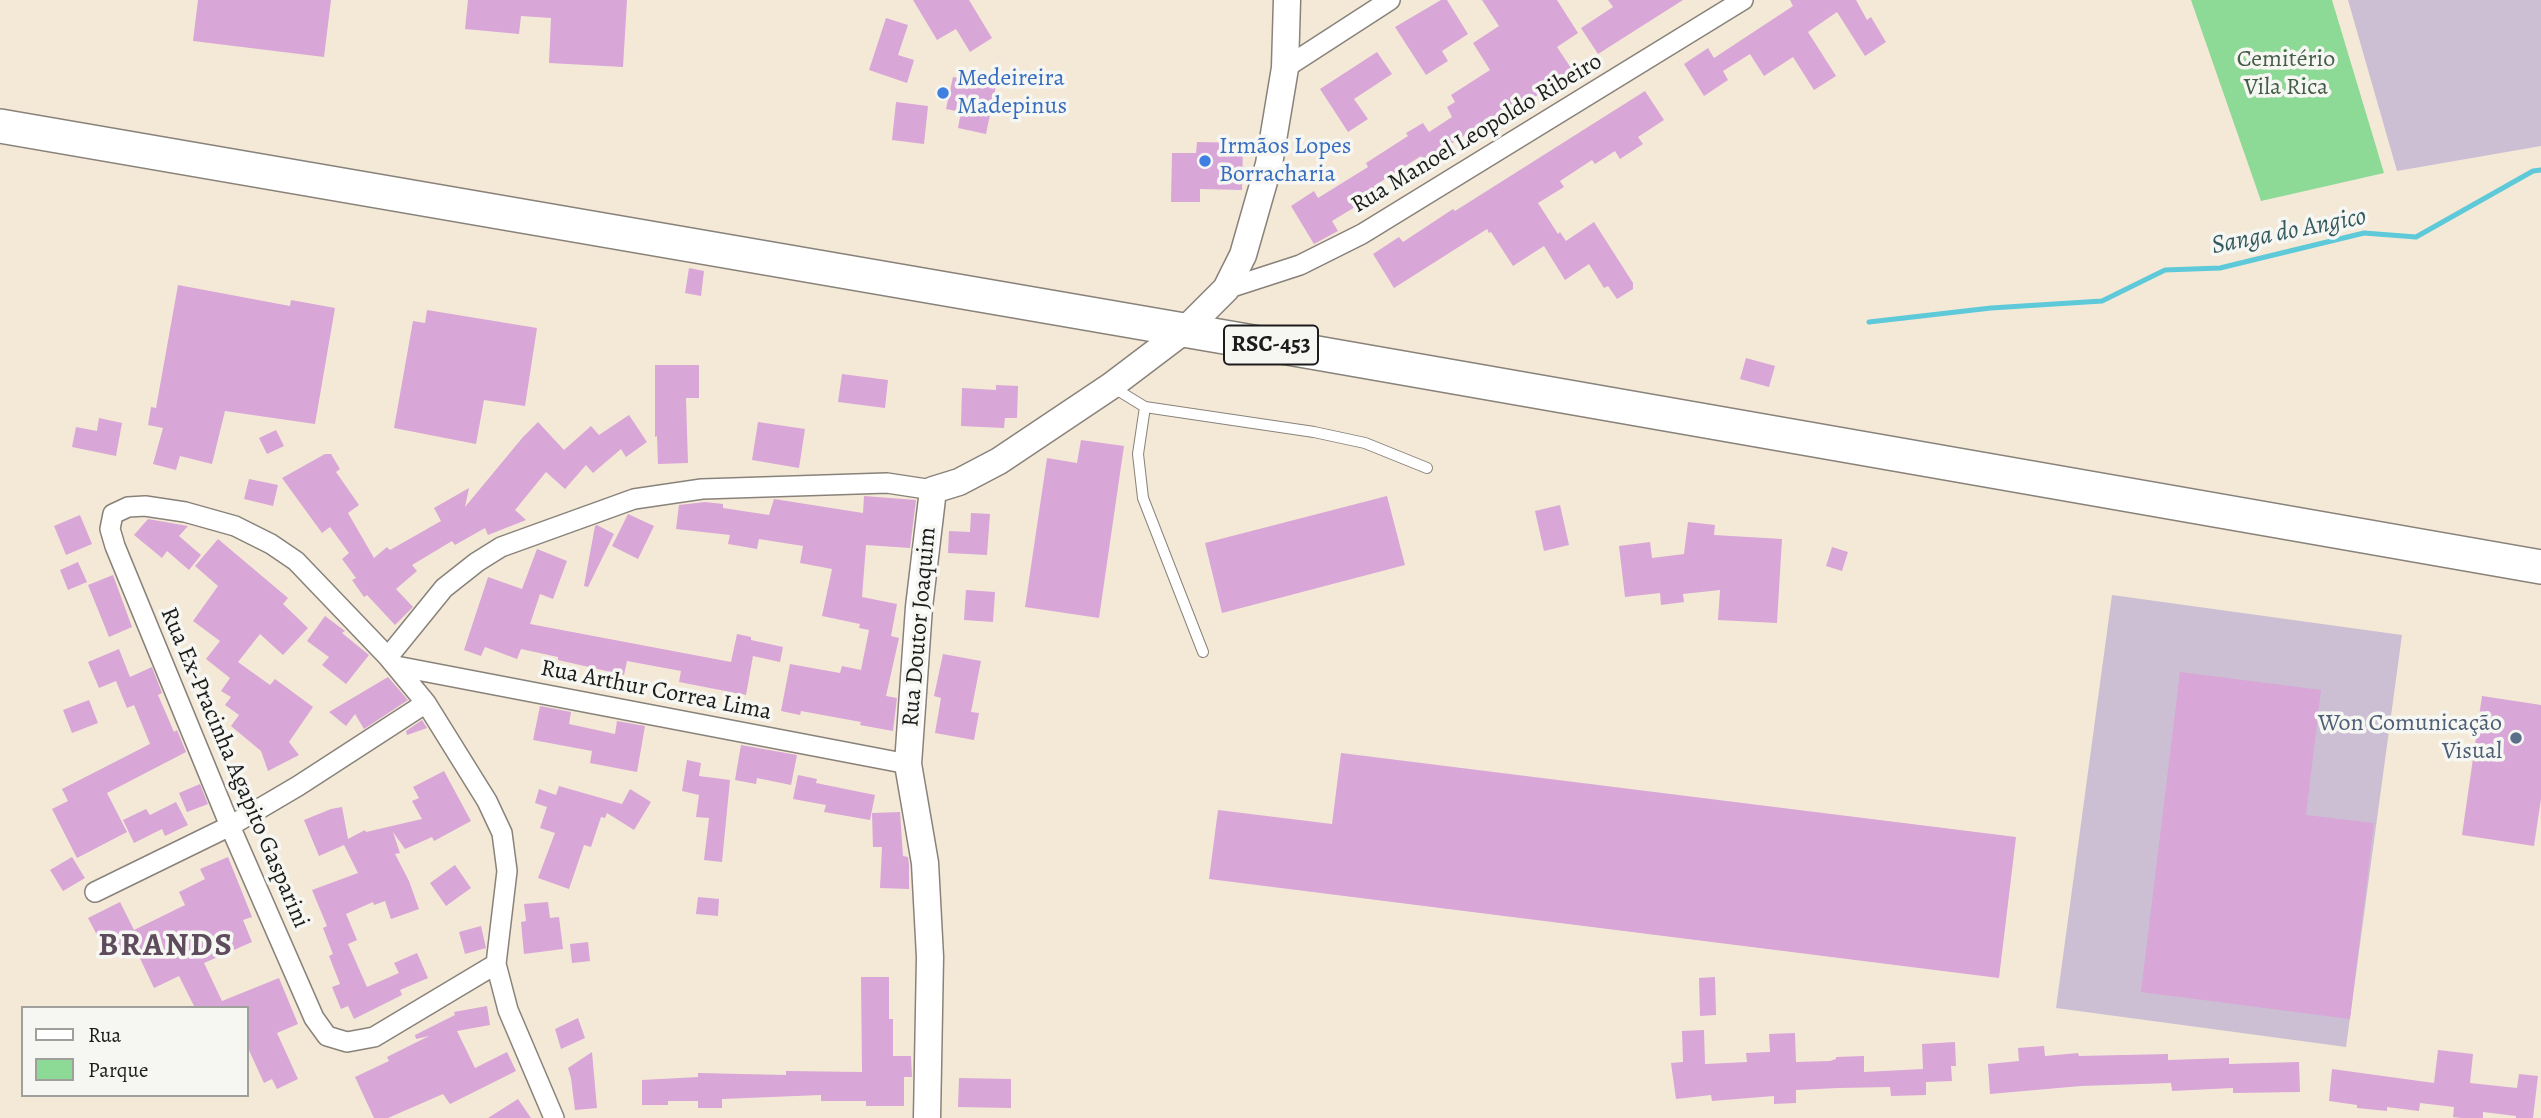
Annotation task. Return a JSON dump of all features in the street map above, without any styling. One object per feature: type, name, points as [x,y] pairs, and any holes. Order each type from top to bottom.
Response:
[{"type":"highway","name":"RSC-453","points":[[0,126],[2541,567]]},
{"type":"street","points":[[554,1118],[508,1010],[496,964],[507,871],[502,833],[487,801],[426,703],[392,661],[444,588],[500,547],[634,499],[702,489],[887,483],[933,490],[958,482],[999,461],[1111,386],[1185,330],[1226,289],[1243,255],[1269,164],[1285,68],[1287,0]]},
{"type":"street","points":[[1285,68],[1390,0]]},
{"type":"street","name":"Rua Manoel Leopoldo Ribeiro","points":[[1226,289],[1300,265],[1362,234],[1743,0]]},
{"type":"street","name":"Rua Doutor Joaquim","points":[[928,1118],[930,957],[925,863],[908,764],[919,607],[933,490]]},
{"type":"street","name":"Rua Ex-Pracinha Agapito Gasparini","points":[[392,661],[296,561],[271,544],[235,527],[186,512],[128,507],[113,514],[110,529],[116,546],[230,826],[314,1018],[327,1036],[347,1042],[374,1037],[496,964]]},
{"type":"street","name":"Rua Arthur Correa Lima","points":[[392,661],[908,764]]},
{"type":"street","points":[[95,892],[230,826],[298,786],[426,703]]},
{"type":"lane","points":[[1111,386],[1145,407],[1314,432],[1365,443],[1427,468]]},
{"type":"lane","points":[[1145,407],[1138,454],[1143,498],[1203,652]]},
{"type":"shaded area","points":[[2348,0],[2541,0],[2541,146],[2397,171]]},
{"type":"shaded area","points":[[2112,595],[2402,635],[2346,1047],[2056,1008]]},
{"type":"green space","name":"Cemitério Vila Rica","points":[[2191,0],[2332,0],[2384,173],[2261,201]]},
{"type":"building","points":[[198,0],[331,0],[324,57],[193,41]]},
{"type":"building","points":[[468,0],[627,0],[623,67],[549,63],[551,18],[521,16],[519,34],[465,29]]},
{"type":"building","points":[[913,0],[969,0],[992,38],[970,52],[956,29],[937,40]]},
{"type":"building","points":[[1441,0],[1447,0],[1468,34],[1442,51],[1448,61],[1426,75],[1395,27]]},
{"type":"building","points":[[1482,0],[1557,0],[1578,33],[1557,47],[1573,71],[1523,105],[1520,100],[1424,161],[1421,156],[1374,186],[1378,193],[1332,221],[1338,231],[1314,244],[1291,206],[1314,191],[1318,198],[1368,167],[1366,163],[1423,123],[1429,132],[1452,117],[1447,107],[1455,102],[1451,95],[1490,70],[1473,43],[1499,26]]},
{"type":"building","points":[[1608,0],[1683,0],[1598,54],[1581,28],[1613,7]]},
{"type":"building","points":[[1790,0],[1856,0],[1867,20],[1871,17],[1886,42],[1865,56],[1837,12],[1808,32],[1836,76],[1814,90],[1793,57],[1764,76],[1750,54],[1723,71],[1728,80],[1704,96],[1684,64],[1708,48],[1714,58],[1793,6]]},
{"type":"building","points":[[886,18],[908,25],[898,55],[914,60],[907,83],[869,70]]},
{"type":"building","points":[[1377,52],[1392,74],[1354,99],[1368,119],[1348,132],[1320,89]]},
{"type":"building","points":[[953,77],[996,86],[986,134],[958,128],[961,112],[946,109]]},
{"type":"building","points":[[1645,91],[1664,120],[1638,137],[1643,144],[1620,159],[1615,151],[1595,164],[1592,160],[1560,181],[1564,187],[1538,203],[1558,234],[1560,232],[1566,241],[1594,222],[1633,283],[1633,289],[1617,299],[1608,286],[1604,288],[1589,264],[1565,280],[1544,246],[1513,266],[1487,229],[1394,288],[1373,254],[1399,237],[1403,242],[1453,209],[1455,211]]},
{"type":"building","points":[[896,102],[928,106],[924,144],[892,140]]},
{"type":"building","points":[[1197,142],[1243,143],[1242,190],[1200,189],[1200,202],[1171,202],[1172,153],[1196,153]]},
{"type":"building","points":[[689,268],[704,271],[701,296],[685,293]]},
{"type":"building","points":[[178,285],[290,306],[291,300],[335,308],[315,424],[225,411],[212,464],[180,456],[176,470],[153,464],[163,428],[148,425],[151,407],[156,408]]},
{"type":"building","points":[[427,310],[537,328],[525,406],[484,400],[476,444],[394,428],[413,321],[425,323]]},
{"type":"building","points":[[1746,358],[1775,366],[1769,387],[1740,379]]},
{"type":"building","points":[[655,365],[699,365],[699,398],[686,398],[688,463],[658,464],[657,436],[655,437]]},
{"type":"building","points":[[842,374],[888,380],[885,408],[838,402]]},
{"type":"building","points":[[996,385],[1018,386],[1017,418],[1005,418],[1004,428],[961,426],[962,388],[996,390]]},
{"type":"building","points":[[629,415],[647,442],[626,457],[621,449],[593,473],[586,465],[565,489],[546,472],[515,510],[526,520],[488,535],[485,528],[455,545],[452,541],[412,565],[417,571],[396,589],[413,607],[395,625],[367,595],[364,597],[352,580],[356,578],[342,559],[349,553],[330,527],[322,533],[282,478],[325,454],[331,454],[340,469],[336,472],[359,505],[348,513],[374,558],[387,547],[390,550],[441,521],[434,508],[469,488],[465,507],[538,422],[564,450],[591,426],[599,435]]},
{"type":"building","points":[[99,418],[122,423],[116,456],[72,447],[76,427],[97,431]]},
{"type":"building","points":[[758,422],[805,429],[799,468],[752,460]]},
{"type":"building","points":[[276,430],[284,446],[267,454],[259,438]]},
{"type":"building","points":[[1081,440],[1124,446],[1099,618],[1025,607],[1047,458],[1077,463]]},
{"type":"building","points":[[249,479],[278,485],[273,506],[244,499]]},
{"type":"building","points":[[864,496],[916,500],[910,548],[866,545],[862,597],[897,604],[891,636],[899,638],[886,696],[897,698],[893,731],[801,711],[800,715],[781,711],[790,664],[840,673],[842,666],[861,670],[869,630],[859,628],[860,624],[822,616],[832,569],[800,563],[803,546],[759,539],[757,549],[728,544],[730,535],[676,529],[679,505],[705,502],[723,504],[723,508],[769,515],[774,499],[863,513]]},
{"type":"building","points":[[1387,496],[1405,565],[1222,613],[1205,543]]},
{"type":"building","points":[[1560,505],[1569,545],[1544,551],[1535,511]]},
{"type":"building","points":[[971,513],[990,514],[987,555],[948,553],[949,531],[970,532]]},
{"type":"building","points":[[628,514],[654,526],[638,559],[612,546]]},
{"type":"building","points":[[80,515],[92,544],[66,555],[54,526]]},
{"type":"building","points":[[148,519],[188,526],[179,536],[201,555],[189,570],[167,551],[162,558],[134,535]]},
{"type":"building","points":[[1688,522],[1715,525],[1714,535],[1782,539],[1777,623],[1718,620],[1720,590],[1683,594],[1684,602],[1661,605],[1660,593],[1625,597],[1619,546],[1650,542],[1652,558],[1684,554]]},
{"type":"building","points":[[597,525],[614,534],[588,587],[584,586]]},
{"type":"building","points":[[218,539],[288,598],[283,604],[308,628],[283,655],[260,634],[238,662],[270,685],[275,679],[313,707],[289,742],[299,755],[268,771],[261,751],[231,726],[239,715],[225,705],[231,697],[221,691],[230,678],[206,659],[220,641],[193,621],[218,586],[195,566]]},
{"type":"building","points":[[1832,547],[1848,552],[1842,571],[1826,566]]},
{"type":"building","points":[[537,549],[567,561],[553,599],[540,594],[530,624],[731,662],[737,634],[783,647],[780,662],[753,656],[746,695],[679,682],[681,671],[627,661],[624,675],[521,649],[517,659],[485,647],[481,656],[464,650],[488,577],[522,589]]},
{"type":"building","points":[[78,562],[87,582],[68,590],[60,570]]},
{"type":"building","points":[[113,575],[132,627],[109,637],[88,585]]},
{"type":"building","points":[[966,590],[995,592],[993,622],[964,620]]},
{"type":"building","points":[[325,616],[369,655],[346,684],[322,665],[329,657],[307,641]]},
{"type":"building","points":[[119,649],[130,677],[152,667],[162,693],[158,695],[186,752],[107,793],[127,832],[77,858],[52,809],[68,801],[62,789],[150,744],[134,705],[127,708],[116,681],[99,688],[88,662]]},
{"type":"building","points":[[943,654],[981,661],[971,712],[979,713],[974,740],[935,733],[941,698],[934,696]]},
{"type":"building","points":[[2180,672],[2321,690],[2306,815],[2374,823],[2350,1019],[2141,992]]},
{"type":"building","points":[[388,677],[408,700],[364,729],[355,714],[346,726],[329,712]]},
{"type":"building","points":[[2482,696],[2541,705],[2541,799],[2534,846],[2462,835]]},
{"type":"building","points":[[89,700],[98,723],[72,733],[63,710]]},
{"type":"building","points":[[540,706],[571,712],[569,724],[615,734],[617,721],[645,726],[637,772],[590,763],[592,751],[533,740]]},
{"type":"building","points":[[422,720],[427,728],[407,735],[406,731]]},
{"type":"building","points":[[741,745],[797,755],[791,785],[757,778],[756,784],[735,780]]},
{"type":"building","points":[[1341,753],[2016,837],[1999,978],[1209,879],[1218,810],[1332,824]]},
{"type":"building","points":[[687,760],[701,763],[699,776],[730,780],[722,862],[704,860],[709,818],[696,817],[699,795],[682,791]]},
{"type":"building","points":[[444,771],[471,821],[434,841],[432,837],[405,849],[393,832],[400,853],[395,854],[419,909],[391,919],[385,901],[374,905],[373,902],[346,914],[357,940],[348,944],[367,987],[399,973],[394,963],[417,953],[428,978],[400,990],[402,995],[354,1019],[348,1006],[341,1009],[332,987],[340,984],[329,956],[333,954],[323,928],[327,926],[312,890],[358,873],[344,845],[319,856],[304,820],[342,807],[348,839],[365,830],[366,832],[422,819],[412,801],[419,798],[413,787]]},
{"type":"building","points":[[798,775],[817,779],[816,783],[875,795],[870,820],[824,812],[826,805],[793,799]]},
{"type":"building","points":[[200,784],[208,804],[187,812],[179,793]]},
{"type":"building","points":[[559,786],[622,804],[630,789],[651,802],[634,830],[607,813],[605,818],[601,817],[591,847],[584,845],[569,889],[538,878],[555,833],[540,828],[547,807],[535,803],[539,789],[556,795]]},
{"type":"building","points":[[176,802],[188,825],[165,836],[162,829],[134,843],[123,820],[146,809],[150,815]]},
{"type":"building","points":[[900,812],[903,856],[908,857],[909,865],[909,889],[880,888],[882,847],[873,847],[872,813]]},
{"type":"building","points":[[72,857],[85,878],[63,891],[50,870]]},
{"type":"building","points":[[228,857],[252,917],[243,920],[252,942],[204,963],[222,1001],[279,978],[298,1024],[277,1033],[298,1079],[277,1089],[272,1079],[264,1083],[248,1048],[248,1006],[194,1006],[179,976],[154,988],[137,952],[123,959],[110,931],[98,937],[88,918],[120,902],[134,930],[185,905],[179,892],[205,879],[200,869]]},
{"type":"building","points":[[455,865],[471,888],[446,906],[430,883]]},
{"type":"building","points":[[698,897],[719,899],[718,916],[696,914]]},
{"type":"building","points":[[548,902],[550,918],[559,917],[563,949],[524,954],[521,922],[526,921],[524,904]]},
{"type":"building","points":[[481,926],[486,948],[465,954],[459,932]]},
{"type":"building","points":[[588,942],[590,961],[572,963],[570,944]]},
{"type":"building","points":[[861,977],[889,977],[889,1019],[893,1019],[893,1056],[911,1056],[912,1077],[904,1077],[904,1106],[866,1106],[866,1101],[821,1101],[821,1095],[722,1099],[722,1108],[698,1108],[698,1101],[668,1101],[668,1105],[642,1105],[642,1080],[698,1077],[698,1073],[786,1075],[786,1071],[862,1072]]},
{"type":"building","points":[[1715,977],[1716,1015],[1700,1016],[1699,978]]},
{"type":"building","points":[[487,1006],[490,1025],[457,1031],[475,1068],[507,1052],[516,1071],[450,1104],[443,1094],[388,1118],[374,1118],[355,1077],[389,1061],[387,1057],[429,1036],[416,1039],[415,1035],[455,1015],[454,1012]]},
{"type":"building","points":[[578,1018],[585,1038],[561,1049],[555,1029]]},
{"type":"building","points":[[1704,1030],[1705,1064],[1747,1062],[1746,1053],[1770,1052],[1769,1034],[1795,1033],[1796,1062],[1864,1056],[1864,1072],[1923,1069],[1922,1044],[1955,1042],[1956,1066],[1951,1066],[1952,1081],[1926,1082],[1926,1095],[1891,1096],[1890,1087],[1796,1090],[1796,1103],[1774,1104],[1774,1096],[1712,1101],[1711,1095],[1676,1099],[1671,1063],[1683,1062],[1682,1031]]},
{"type":"building","points":[[2044,1046],[2045,1056],[2078,1053],[2079,1056],[2168,1054],[2168,1060],[2229,1058],[2229,1064],[2299,1062],[2300,1092],[2233,1093],[2233,1088],[2172,1091],[2171,1083],[2081,1086],[1990,1094],[1988,1064],[2019,1061],[2018,1048]]},
{"type":"building","points":[[2438,1050],[2473,1054],[2470,1083],[2517,1088],[2519,1074],[2538,1076],[2533,1118],[2483,1112],[2483,1118],[2462,1118],[2453,1117],[2454,1107],[2420,1103],[2419,1111],[2387,1107],[2387,1111],[2357,1108],[2357,1105],[2329,1101],[2332,1069],[2434,1083]]},
{"type":"building","points":[[592,1052],[597,1108],[575,1110],[568,1068]]},
{"type":"building","points":[[959,1078],[1011,1079],[1011,1108],[958,1107]]},
{"type":"building","points":[[518,1099],[531,1118],[488,1118]]},
{"type":"waterway","name":"Sanga do Angico","points":[[1869,322],[1991,308],[2102,301],[2165,270],[2220,268],[2364,233],[2416,237],[2533,171],[2541,170]]},
{"type":"place","name":"Medeireira Madepinus","points":[[943,93]]},
{"type":"place","name":"Irmãos Lopes Borracharia","points":[[1205,161]]},
{"type":"place","name":"Won Comunicação Visual","points":[[2516,738]]},
{"type":"district","name":"BRANDS","points":[[166,947]]}]
